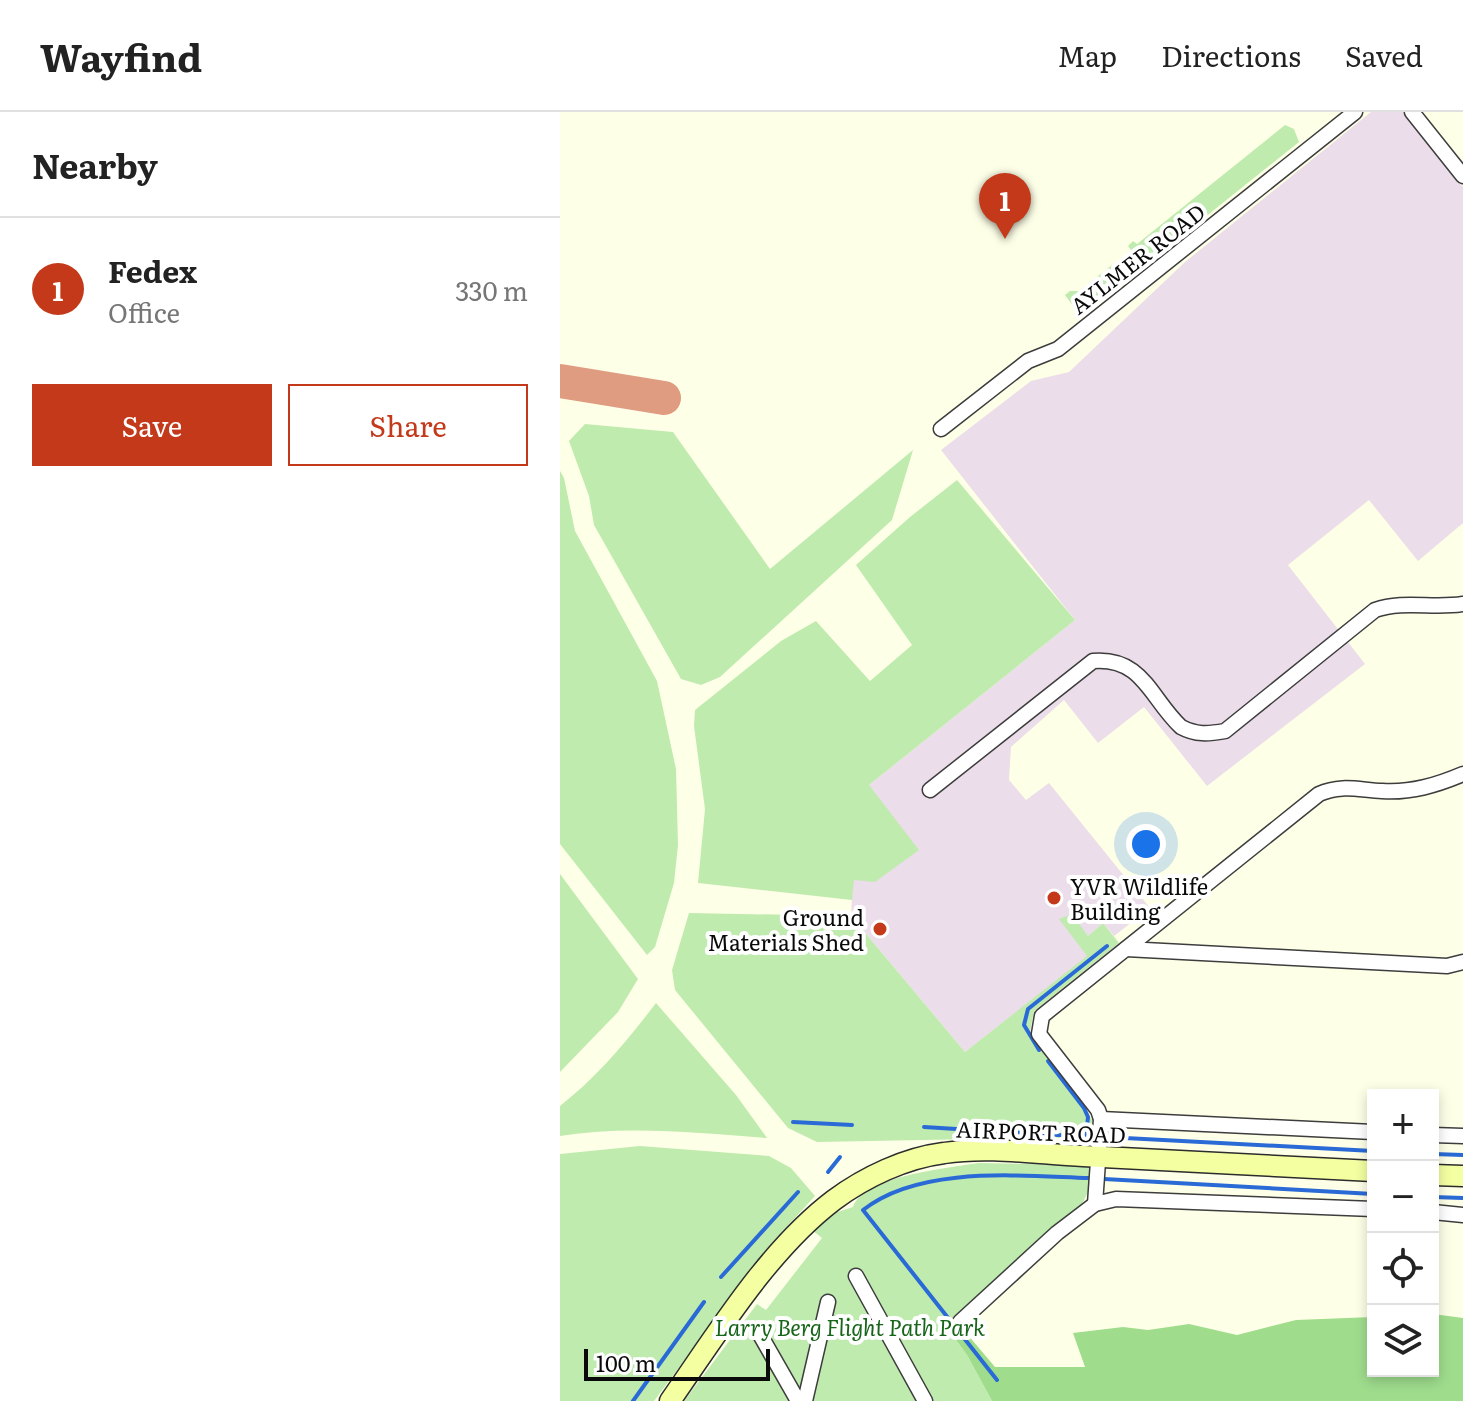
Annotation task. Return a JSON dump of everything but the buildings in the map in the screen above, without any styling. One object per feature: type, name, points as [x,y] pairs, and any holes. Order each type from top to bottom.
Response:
[{"type":"street","name":"AYLMER ROAD","points":[[941,429],[1028,361],[1058,349],[1355,112]]},
{"type":"street","points":[[1412,112],[1463,176]]},
{"type":"street","points":[[930,790],[1093,661],[1112,659],[1133,669],[1171,718],[1190,732],[1225,731],[1375,610],[1395,605],[1442,608],[1463,604]]},
{"type":"street","points":[[1095,1204],[1101,1119],[1098,1110],[1039,1034],[1042,1016],[1319,794],[1332,788],[1384,792],[1433,787],[1463,774]]},
{"type":"street","points":[[1126,949],[1447,966],[1463,962]]},
{"type":"street","points":[[1101,1119],[1367,1132]]},
{"type":"street","points":[[1439,1135],[1463,1136]]},
{"type":"street","name":"AIRPORT ROAD","points":[[670,1401],[782,1250],[822,1211],[858,1184],[897,1166],[946,1152],[1012,1152],[1367,1171]]},
{"type":"street","points":[[1439,1175],[1463,1176]]},
{"type":"street","points":[[960,1322],[1057,1233],[1095,1204],[1116,1199],[1367,1209]]},
{"type":"street","points":[[1439,1213],[1463,1215]]},
{"type":"street","points":[[856,1276],[925,1401]]},
{"type":"street","points":[[805,1401],[828,1302]]},
{"type":"street","points":[[758,1331],[798,1401]]},
{"type":"shaded area","points":[[1371,112],[1403,112],[1463,187],[1463,523],[1418,561],[1369,500],[1288,565],[1365,664],[1207,786],[1144,707],[1098,743],[1064,700],[1011,747],[1009,780],[1026,800],[1049,783],[1150,908],[1114,936],[1103,923],[1088,936],[1073,917],[1088,956],[965,1052],[851,916],[853,880],[869,785],[1075,620],[941,450],[1031,381],[1069,372],[1185,262]]},
{"type":"green space","points":[[1285,125],[1294,129],[1299,142],[1139,270],[1131,266],[1127,259],[1131,250],[1128,246],[1133,241],[1137,244]]},
{"type":"green space","points":[[1112,265],[1122,277],[1121,284],[1093,309],[1083,313],[1076,310],[1065,295],[1070,291],[1079,291]]},
{"type":"green space","points":[[585,424],[673,432],[770,569],[913,450],[892,520],[720,677],[701,685],[681,679],[594,525],[589,496],[569,441]]},
{"type":"green space","points":[[560,471],[575,531],[657,681],[676,769],[678,845],[674,883],[655,947],[647,955],[560,844]]},
{"type":"green space","points":[[957,480],[1075,620],[869,785],[919,850],[875,882],[854,880],[852,900],[698,883],[705,809],[694,726],[695,710],[781,641],[816,621],[870,681],[912,645],[856,565]]},
{"type":"green space","points":[[560,874],[638,979],[618,1012],[560,1072]]},
{"type":"green space","points":[[689,913],[851,916],[965,1052],[1087,956],[1059,919],[1072,914],[1088,936],[1103,923],[1119,943],[1034,1011],[1030,1032],[1092,1120],[1090,1137],[817,1142],[788,1128],[675,990],[672,970]]},
{"type":"green space","points":[[656,1003],[736,1095],[767,1138],[637,1130],[560,1136],[560,1106],[611,1058]]},
{"type":"green space","points":[[640,1146],[769,1156],[791,1168],[815,1196],[770,1245],[654,1401],[560,1401],[560,1154]]},
{"type":"green space","name":"Larry Berg Flight Path Park","points":[[978,1163],[1087,1165],[1091,1170],[1090,1188],[1080,1208],[1028,1250],[948,1329],[967,1355],[992,1401],[684,1401],[757,1304],[766,1310],[822,1238],[812,1230],[828,1215],[853,1207],[860,1196],[889,1181]]},
{"type":"green space","points":[[1439,1315],[1463,1318],[1463,1401],[992,1401],[967,1355],[948,1329],[956,1321],[995,1367],[1085,1367],[1073,1333],[1123,1327],[1148,1330],[1189,1324],[1237,1335],[1296,1320],[1367,1317],[1367,1377],[1439,1377]]},
{"type":"waterway","points":[[1039,1050],[1024,1025],[1028,1009],[1107,946]]},
{"type":"waterway","points":[[1048,1061],[1084,1108],[1088,1117],[1086,1137]]},
{"type":"waterway","points":[[793,1122],[852,1125]]},
{"type":"waterway","points":[[924,1127],[1090,1137]]},
{"type":"waterway","points":[[1106,1137],[1367,1151]]},
{"type":"waterway","points":[[1439,1154],[1463,1155]]},
{"type":"waterway","points":[[828,1172],[840,1157]]},
{"type":"waterway","points":[[997,1380],[863,1210],[886,1196],[941,1180],[1002,1175],[1089,1178]]},
{"type":"waterway","points":[[1104,1179],[1367,1194]]},
{"type":"waterway","points":[[721,1277],[798,1192]]},
{"type":"waterway","points":[[1439,1197],[1463,1198]]},
{"type":"waterway","points":[[633,1401],[704,1302]]},
{"type":"taxiway","points":[[560,381],[664,398]]},
{"type":"place","name":"Fedex","points":[[1005,239]]},
{"type":"place","name":"YVR Wildlife Building","points":[[1054,898]]},
{"type":"place","name":"Ground Materials Shed","points":[[880,929]]}]
